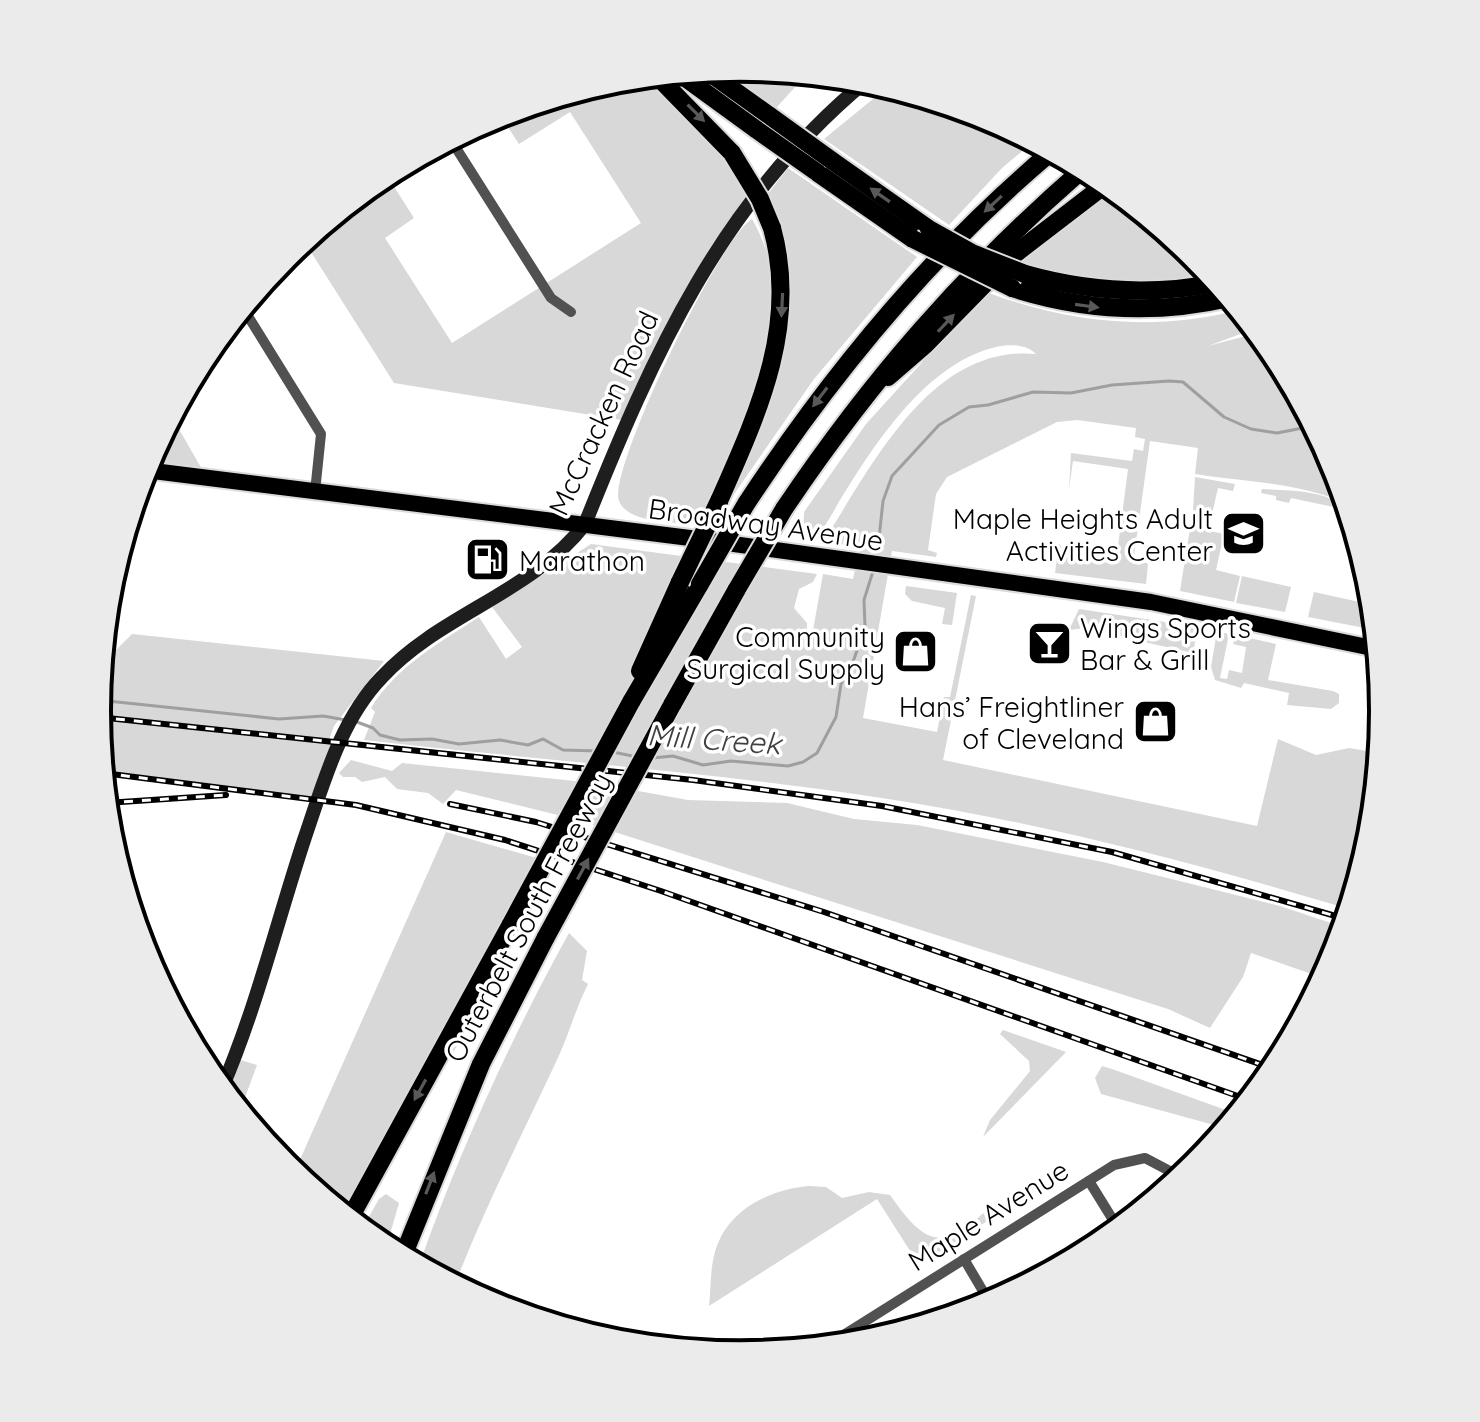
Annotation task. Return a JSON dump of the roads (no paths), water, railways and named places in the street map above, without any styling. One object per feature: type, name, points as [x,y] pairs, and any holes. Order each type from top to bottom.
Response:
[{"type":"highway","points":[[720,82],[764,123]]},
{"type":"highway","points":[[696,83],[764,123],[921,234],[974,254],[1045,298],[1119,310],[1163,310],[1216,300]]},
{"type":"highway","points":[[631,702],[650,642],[719,501],[757,412],[779,331],[783,284],[772,228],[760,199],[732,153],[667,86]]},
{"type":"highway","name":"Outerbelt South Freeway","points":[[355,1209],[631,702],[746,504],[818,399],[894,305],[967,229],[1042,160]]},
{"type":"highway","name":"Outerbelt South Freeway","points":[[408,1245],[481,1064],[672,705],[784,509],[866,392],[957,289],[1073,178]]},
{"type":"highway","points":[[866,392],[900,370],[1011,257],[1095,192]]},
{"type":"highway","points":[[1018,281],[1121,292],[1178,290],[1203,285]]},
{"type":"main road","name":"Broadway Avenue","points":[[158,472],[585,524],[1151,602],[1366,647]]},
{"type":"street","name":"McCracken Road","points":[[227,1074],[314,805],[360,705],[382,676],[408,654],[546,565],[585,524],[665,338],[722,238],[775,168],[854,92]]},
{"type":"street","points":[[457,150],[551,298],[571,312]]},
{"type":"street","points":[[249,318],[321,434],[315,492]]},
{"type":"street","name":"Maple Avenue","points":[[857,1329],[1118,1163],[1141,1157],[1169,1171]]},
{"type":"street","points":[[1089,1181],[1112,1218]]},
{"type":"street","points":[[964,1259],[983,1291]]},
{"type":"waterway","name":"Mill Creek","points":[[877,557],[883,501],[892,476],[939,425],[969,407],[1033,392],[1071,393],[1112,385],[1169,381],[1183,382],[1224,417],[1251,429],[1277,433],[1301,428]]},
{"type":"waterway","name":"Mill Creek","points":[[652,758],[673,756],[703,765],[731,761],[788,766],[803,762],[817,753],[836,717],[841,684],[852,665],[865,627],[864,600],[874,568]]},
{"type":"waterway","name":"Mill Creek","points":[[111,701],[279,719],[323,716],[346,720]]},
{"type":"waterway","name":"Mill Creek","points":[[357,722],[373,728],[380,735],[400,740],[432,739],[459,744],[500,740],[528,745],[543,739],[563,750],[598,751]]},
{"type":"waterway","name":"Mill Creek","points":[[613,752],[637,757]]},
{"type":"railway","points":[[111,718],[693,780],[882,806],[1112,852],[1335,916]]},
{"type":"railway","points":[[114,774],[356,805],[505,840],[661,891],[1237,1096]]},
{"type":"railway","points":[[118,802],[226,795]]},
{"type":"railway","points":[[450,804],[536,822],[824,912],[1260,1064]]},
{"type":"place","name":"Maple Heights Adult Activities Center","points":[[1244,534]]},
{"type":"place","name":"Marathon","points":[[488,560]]},
{"type":"place","name":"Wings Sports Bar & Grill","points":[[1049,643]]},
{"type":"place","name":"Community Surgical Supply","points":[[916,652]]},
{"type":"place","name":"Hans’ Freightliner of Cleveland","points":[[1155,722]]}]
